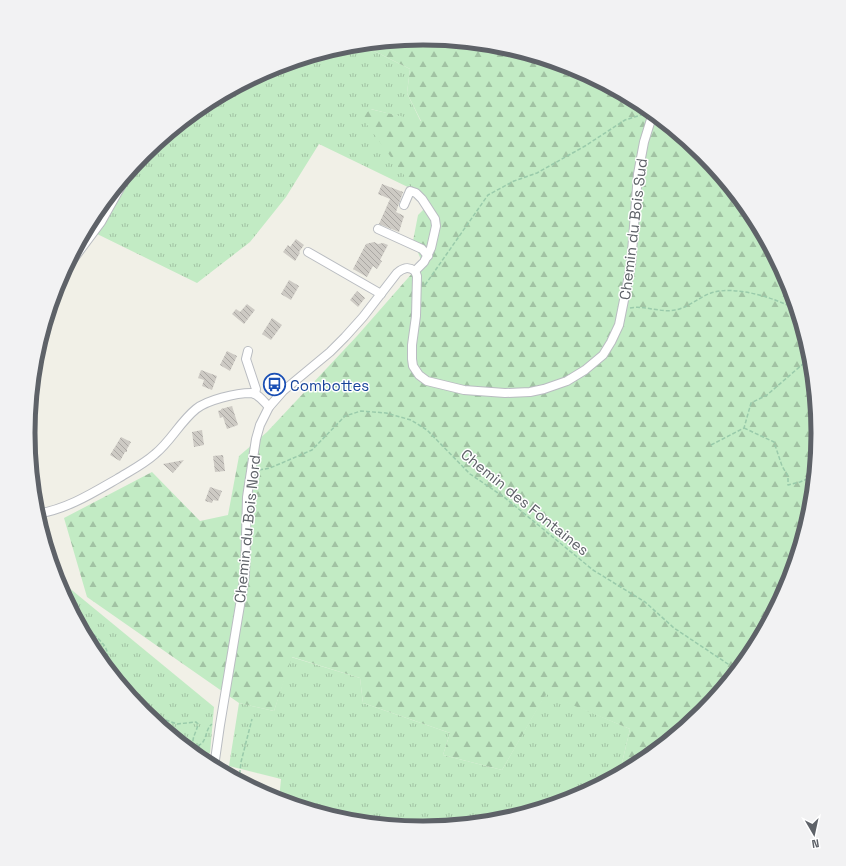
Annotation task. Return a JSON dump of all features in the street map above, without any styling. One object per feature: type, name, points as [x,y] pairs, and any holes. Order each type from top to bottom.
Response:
[{"type":"street","name":"Chemin du Bois Sud","points":[[416,274],[416,316],[412,346],[413,366],[419,375],[427,382],[464,390],[505,393],[530,392],[567,381],[584,370],[603,355],[611,342],[621,315],[631,265],[638,174],[648,117]]},
{"type":"street","points":[[404,205],[410,191],[416,193],[435,219],[436,226],[433,242],[428,256],[416,274]]},
{"type":"street","points":[[83,246],[101,222],[115,197]]},
{"type":"street","points":[[378,229],[422,249],[428,256]]},
{"type":"street","points":[[308,252],[381,294]]},
{"type":"street","name":"Chemin du Bois Nord","points":[[215,761],[245,575],[247,497],[260,424],[269,407],[283,391],[330,352],[345,337],[363,317],[397,273],[402,269],[408,268],[416,274]]},
{"type":"street","points":[[248,351],[246,359],[256,389],[255,394]]},
{"type":"street","points":[[43,513],[61,509],[79,501],[146,461],[161,449],[192,413],[202,405],[246,393],[255,394],[269,407]]},
{"type":"path","points":[[417,292],[419,292],[434,274],[451,247],[488,195],[514,181],[537,173],[585,146],[625,120],[646,115]]},
{"type":"path","points":[[621,315],[628,308],[636,306],[666,311],[677,310],[712,293],[732,290],[767,296],[789,306]]},
{"type":"path","points":[[711,445],[744,428],[751,403],[768,395],[805,362]]},
{"type":"path","name":"Chemin des Fontaines","points":[[251,470],[255,471],[270,468],[312,450],[345,416],[361,411],[386,413],[411,420],[427,430],[470,474],[504,497],[593,570],[645,602],[674,628],[728,664],[734,665]]},
{"type":"path","points":[[744,428],[774,442],[782,466],[788,476],[788,485],[808,478]]},
{"type":"path","points":[[89,631],[107,649],[108,659]]},
{"type":"path","points":[[160,718],[177,724],[196,722],[198,724],[198,730],[192,740],[193,744],[196,746],[200,746],[203,743],[209,726],[212,724],[220,725]]},
{"type":"path","points":[[240,775],[241,762],[252,719]]},
{"type":"green space","points":[[423,45],[474,48],[499,52],[523,58],[571,75],[595,85],[639,110],[679,141],[715,177],[746,217],[771,261],[790,308],[798,333],[808,382],[811,433],[810,458],[804,509],[798,533],[781,581],[771,605],[746,649],[715,689],[679,725],[639,756],[625,764],[622,763],[630,729],[546,694],[502,770],[443,755],[450,733],[363,703],[360,678],[292,657],[274,711],[239,703],[87,597],[64,518],[152,472],[200,521],[228,515],[239,456],[267,432],[357,336],[422,262],[413,241],[418,215],[428,205],[362,118],[370,109],[421,121],[407,93],[410,69],[369,48]]},
{"type":"green space","points":[[369,48],[410,69],[407,93],[421,122],[371,109],[416,191],[319,144],[286,197],[250,242],[197,283],[92,231],[100,217],[131,177],[167,141],[207,110],[251,85],[298,66],[347,52]]},
{"type":"green space","points":[[67,586],[214,707],[210,753],[205,755],[167,725],[131,689],[100,649],[75,605]]},
{"type":"green space","points":[[291,657],[360,678],[363,703],[450,733],[443,755],[502,770],[546,693],[630,729],[622,763],[625,764],[595,781],[571,791],[523,808],[499,814],[448,820],[398,820],[347,814],[323,808],[280,793],[281,779],[229,766],[239,703],[274,711]]},
{"type":"building","points":[[382,184],[403,192],[396,212],[404,216],[399,232],[379,224],[390,199],[378,194]]},
{"type":"building","points":[[296,239],[304,245],[295,261],[283,252],[288,245],[290,247]]},
{"type":"building","points":[[374,242],[388,245],[380,260],[382,261],[377,269],[373,266],[367,277],[353,269],[366,244]]},
{"type":"building","points":[[289,280],[299,286],[291,300],[281,294]]},
{"type":"building","points":[[357,291],[365,298],[358,307],[350,300]]},
{"type":"building","points":[[247,304],[255,310],[244,324],[232,314],[236,309],[240,312]]},
{"type":"building","points":[[272,318],[282,325],[271,340],[262,334]]},
{"type":"building","points":[[227,351],[237,356],[230,371],[220,365]]},
{"type":"building","points":[[201,370],[217,376],[212,390],[202,386],[204,380],[198,378]]},
{"type":"building","points":[[232,406],[238,425],[227,429],[223,417],[220,418],[218,411]]},
{"type":"building","points":[[202,430],[204,445],[194,447],[192,432]]},
{"type":"building","points":[[121,437],[131,442],[127,452],[125,452],[120,461],[110,455]]},
{"type":"building","points":[[223,455],[225,471],[215,472],[213,456]]},
{"type":"building","points":[[184,460],[173,473],[163,464]]},
{"type":"building","points":[[210,487],[222,491],[218,501],[213,500],[212,503],[205,501]]},
{"type":"place","name":"Combottes","points":[[275,385]]}]
